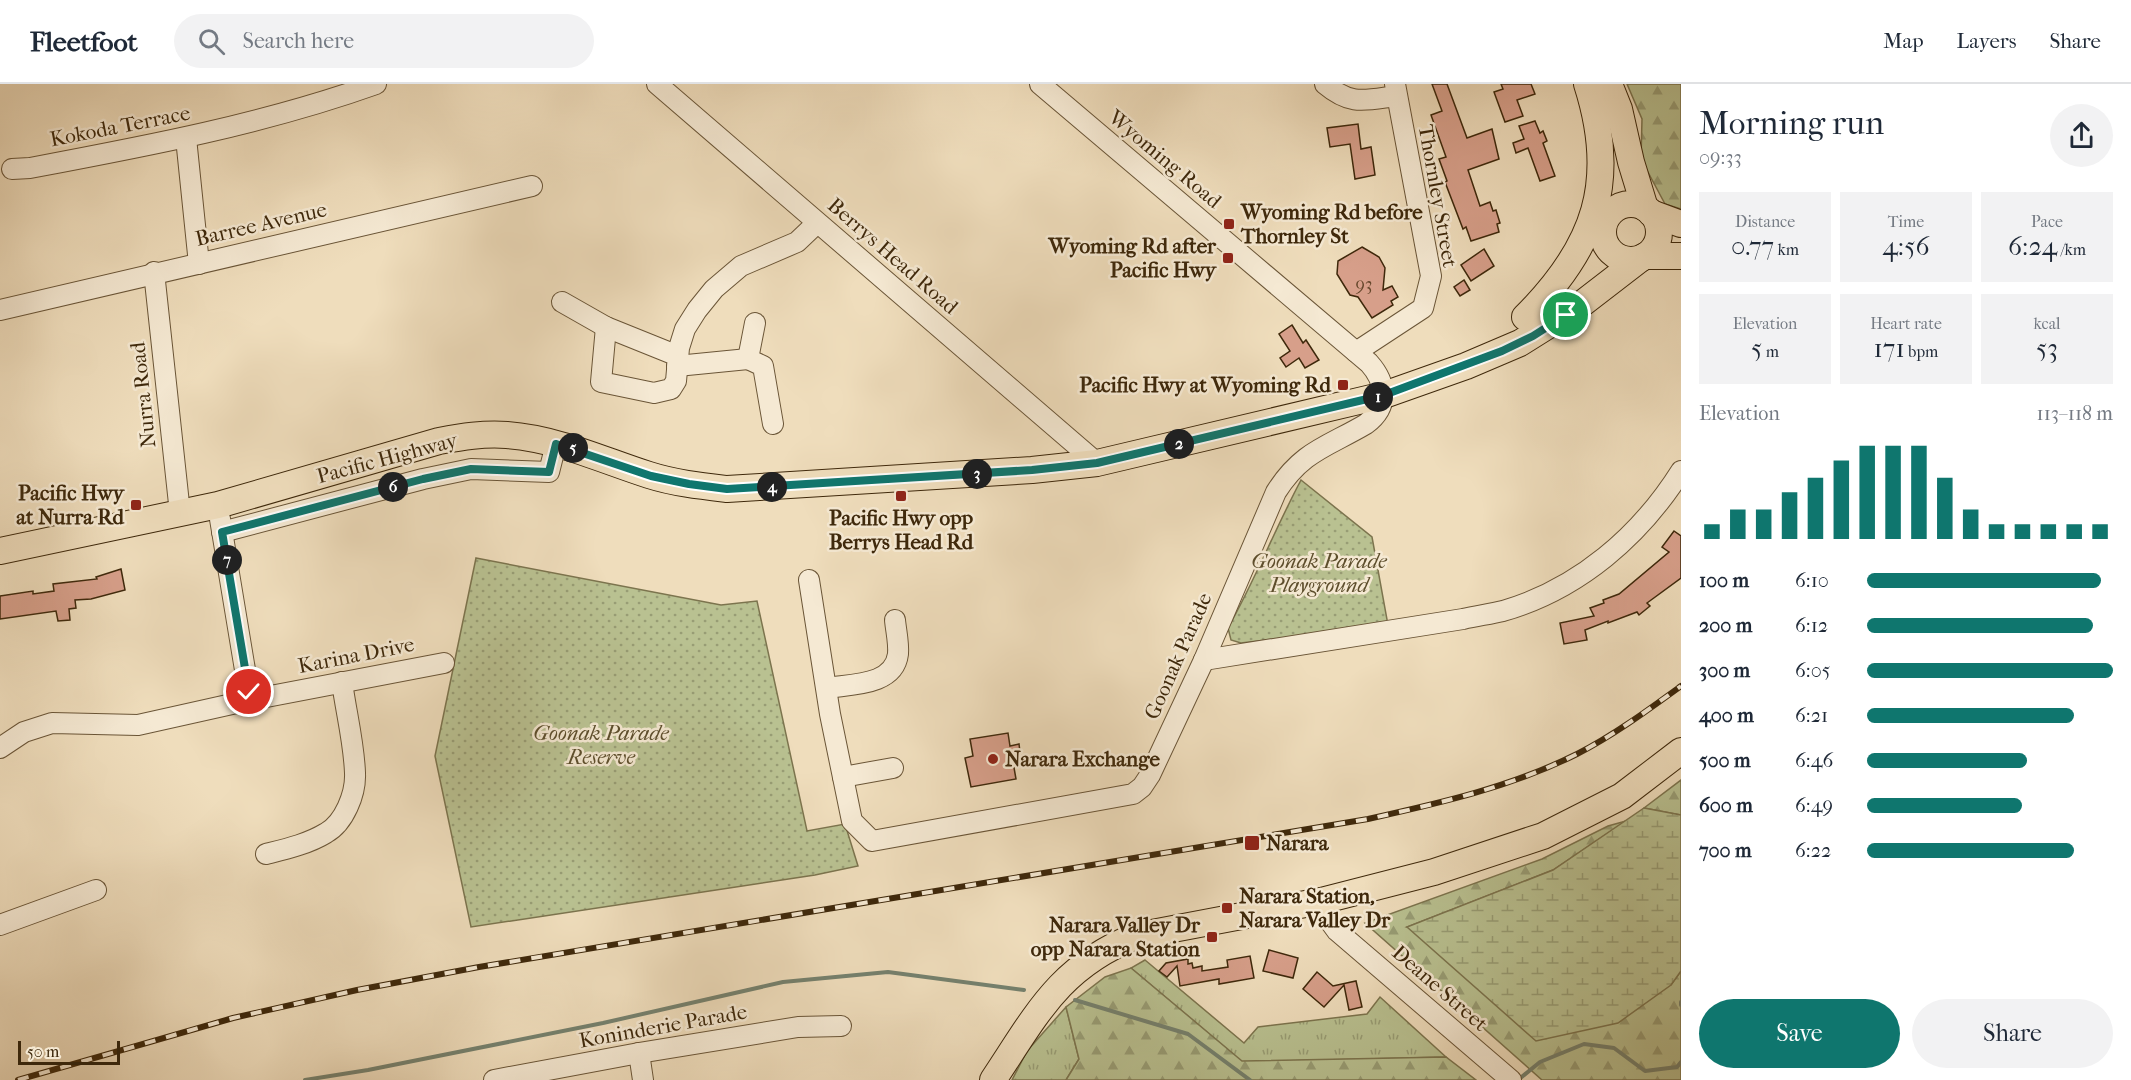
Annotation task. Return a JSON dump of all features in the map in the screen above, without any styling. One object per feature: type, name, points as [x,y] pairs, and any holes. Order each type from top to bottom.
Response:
[{"type":"main road","name":"Pacific Highway","points":[[1412,385],[1465,356],[1559,292],[1581,271],[1598,243],[1612,195],[1613,158],[1602,115],[1587,84]]},
{"type":"main road","points":[[1525,317],[1552,288],[1576,256],[1586,237],[1596,206],[1601,160],[1597,125],[1587,84]]},
{"type":"main road","points":[[1609,84],[1619,109],[1629,156],[1648,211],[1658,224],[1659,236],[1654,248],[1643,258]]},
{"type":"main road","points":[[1681,224],[1632,204],[1625,205],[1619,207],[1606,221],[1605,239],[1610,250],[1627,260],[1681,256]]},
{"type":"main road","name":"Pacific Highway","points":[[0,551],[218,505],[438,441],[489,435],[530,438],[556,444],[651,476],[727,489],[1009,472],[1097,463],[1384,395],[1412,385],[1502,351],[1533,336],[1579,306],[1643,258]]},
{"type":"main road","points":[[993,1080],[1059,985],[1086,962],[1111,947],[1136,936],[1321,901],[1434,872],[1543,836],[1622,796],[1681,751]]},
{"type":"street","name":"Kokoda Terrace","points":[[12,169],[30,168],[186,138],[331,100],[376,84]]},
{"type":"street","name":"Berrys Head Road","points":[[657,84],[1097,463]]},
{"type":"street","name":"Wyoming Road","points":[[1040,84],[1356,352],[1377,373],[1384,395]]},
{"type":"street","points":[[1325,84],[1334,92],[1356,101],[1395,90]]},
{"type":"street","name":"Thornley Street","points":[[1356,352],[1423,308],[1431,276],[1395,90]]},
{"type":"street","points":[[186,138],[199,264]]},
{"type":"street","name":"Barree Avenue","points":[[0,309],[532,186]]},
{"type":"street","points":[[606,327],[601,382],[647,393],[661,393],[671,389],[674,385],[681,339],[691,319],[724,279],[741,266],[797,242],[817,222]]},
{"type":"street","name":"Nurra Road","points":[[154,272],[180,513]]},
{"type":"street","points":[[562,302],[606,327],[678,361],[748,359],[763,366],[773,424]]},
{"type":"street","points":[[748,359],[755,323]]},
{"type":"street","name":"Goonak Parade","points":[[809,580],[826,688],[852,821],[872,841],[1133,794],[1146,782],[1204,660],[1276,492],[1306,456],[1371,420],[1381,408],[1384,395]]},
{"type":"street","points":[[222,532],[423,479],[471,469],[549,472],[556,444]]},
{"type":"street","points":[[1204,660],[1463,619],[1504,610],[1533,599],[1564,585],[1598,563],[1629,538],[1652,512],[1681,471]]},
{"type":"street","points":[[218,505],[250,700]]},
{"type":"street","points":[[826,688],[877,680],[889,672],[897,659],[898,651],[895,620]]},
{"type":"street","name":"Karina Drive","points":[[0,748],[24,732],[52,723],[138,726],[250,700],[444,663]]},
{"type":"street","points":[[266,854],[297,846],[328,833],[341,819],[349,804],[355,775],[342,682]]},
{"type":"street","points":[[843,777],[893,768]]},
{"type":"street","points":[[0,925],[96,890]]},
{"type":"street","name":"Deane Street","points":[[1321,901],[1326,916],[1337,931],[1507,1077]]},
{"type":"street","name":"Koninderie Parade","points":[[494,1080],[798,1027],[841,1026]]},
{"type":"street","points":[[639,1053],[643,1080]]},
{"type":"green space","points":[[1627,84],[1681,84],[1681,209],[1665,204],[1641,159],[1642,119]]},
{"type":"green space","name":"Goonak Parade Playground","points":[[1301,480],[1372,537],[1388,625],[1241,643],[1231,640],[1228,628]]},
{"type":"green space","name":"Goonak Parade Reserve","points":[[476,558],[721,605],[757,601],[807,831],[845,824],[858,866],[815,875],[471,927],[435,756]]},
{"type":"green space","points":[[1681,780],[1681,815],[1644,808]]},
{"type":"green space","points":[[1644,808],[1681,815],[1681,971],[1671,985],[1618,1023],[1536,1041],[1407,927],[1553,870]]},
{"type":"green space","points":[[1626,821],[1553,870],[1407,927],[1671,985],[1681,971],[1681,1080],[1542,1080],[1365,923],[1542,859],[1608,826]]},
{"type":"green space","points":[[1145,960],[1244,1043],[1258,1027],[1367,1014],[1380,997],[1446,1057],[1242,1062],[1131,968]]},
{"type":"green space","points":[[1131,968],[1242,1061],[1446,1057],[1476,1080],[1066,1080],[1079,1059],[1066,1007],[1105,977]]},
{"type":"green space","points":[[1066,1007],[1079,1059],[1066,1080],[1012,1080],[1027,1051]]},
{"type":"building","points":[[1432,84],[1447,84],[1467,138],[1492,129],[1499,159],[1468,170],[1480,206],[1490,202],[1493,211],[1496,210],[1500,223],[1497,224],[1499,232],[1471,241],[1466,227],[1463,229],[1439,159],[1446,157],[1431,115],[1442,111]]},
{"type":"building","points":[[1501,84],[1531,84],[1535,94],[1517,100],[1523,116],[1505,122],[1494,92],[1503,89]]},
{"type":"building","points":[[1535,121],[1540,133],[1543,131],[1547,141],[1543,143],[1555,176],[1540,181],[1528,148],[1516,153],[1513,143],[1524,139],[1519,126]]},
{"type":"building","points":[[1358,124],[1361,149],[1371,147],[1375,175],[1355,179],[1350,144],[1330,147],[1327,128]]},
{"type":"building","points":[[1362,247],[1379,257],[1385,268],[1383,290],[1392,286],[1398,297],[1391,301],[1393,305],[1372,318],[1358,297],[1350,295],[1337,274],[1338,261]]},
{"type":"building","points":[[1484,249],[1494,266],[1471,281],[1461,265]]},
{"type":"building","points":[[1464,280],[1470,290],[1460,296],[1454,287]]},
{"type":"building","points":[[1292,325],[1303,343],[1306,340],[1319,360],[1305,368],[1299,358],[1286,367],[1280,358],[1290,351],[1279,334]]},
{"type":"building","points":[[1674,531],[1681,536],[1681,578],[1647,603],[1650,606],[1639,615],[1637,612],[1608,623],[1608,621],[1585,630],[1587,640],[1564,644],[1560,623],[1594,616],[1590,608],[1619,594],[1669,552],[1662,547]]},
{"type":"building","points":[[121,569],[125,590],[91,599],[75,600],[76,608],[69,609],[70,620],[58,621],[56,611],[0,619],[0,596],[33,591],[33,594],[54,591],[53,584],[97,579],[96,577]]},
{"type":"building","name":"Narara Exchange","points":[[1008,733],[1010,746],[1019,744],[1021,760],[1013,762],[1016,779],[971,787],[965,758],[973,756],[970,739]]},
{"type":"building","points":[[1269,950],[1298,958],[1293,978],[1263,971]]},
{"type":"building","points":[[1250,956],[1254,978],[1219,984],[1219,979],[1180,986],[1177,966],[1167,977],[1159,971],[1166,963],[1188,959],[1188,964],[1192,963],[1193,968],[1202,966],[1202,971],[1228,967],[1227,960]]},
{"type":"building","points":[[1317,972],[1333,986],[1356,981],[1362,1007],[1349,1010],[1344,985],[1324,1007],[1303,989]]},
{"type":"waterway","points":[[305,1080],[368,1070],[603,1023],[783,982],[888,972],[1024,990]]},
{"type":"waterway","points":[[1075,1000],[1188,1034],[1250,1080]]},
{"type":"waterway","points":[[1518,1080],[1540,1062],[1584,1044],[1614,1048],[1645,1071],[1677,1067],[1681,1062]]},
{"type":"railway","points":[[18,1080],[233,1018],[357,990],[479,967],[1368,819],[1422,807],[1501,785],[1552,766],[1591,747],[1681,686]]},
{"type":"place","name":"Wyoming Rd before Thornley St","points":[[1229,224]]},
{"type":"place","name":"Wyoming Rd after Pacific Hwy","points":[[1228,258]]},
{"type":"place","name":"Pacific Hwy at Wyoming Rd","points":[[1343,385]]},
{"type":"place","name":"Pacific Hwy opp Berrys Head Rd","points":[[901,496]]},
{"type":"place","name":"Pacific Hwy at Nurra Rd","points":[[136,505]]},
{"type":"place","name":"Narara Exchange","points":[[993,759]]},
{"type":"place","name":"Narara","points":[[1252,843]]},
{"type":"place","name":"Narara Station, Narara Valley Dr","points":[[1227,908]]},
{"type":"place","name":"Narara Valley Dr opp Narara Station","points":[[1212,937]]},
{"type":"route","points":[[249,692],[222,532],[423,479],[471,469],[549,472],[556,444],[651,476],[727,489],[895,480],[1097,463],[1384,395],[1502,351],[1533,336],[1566,315]]}]
